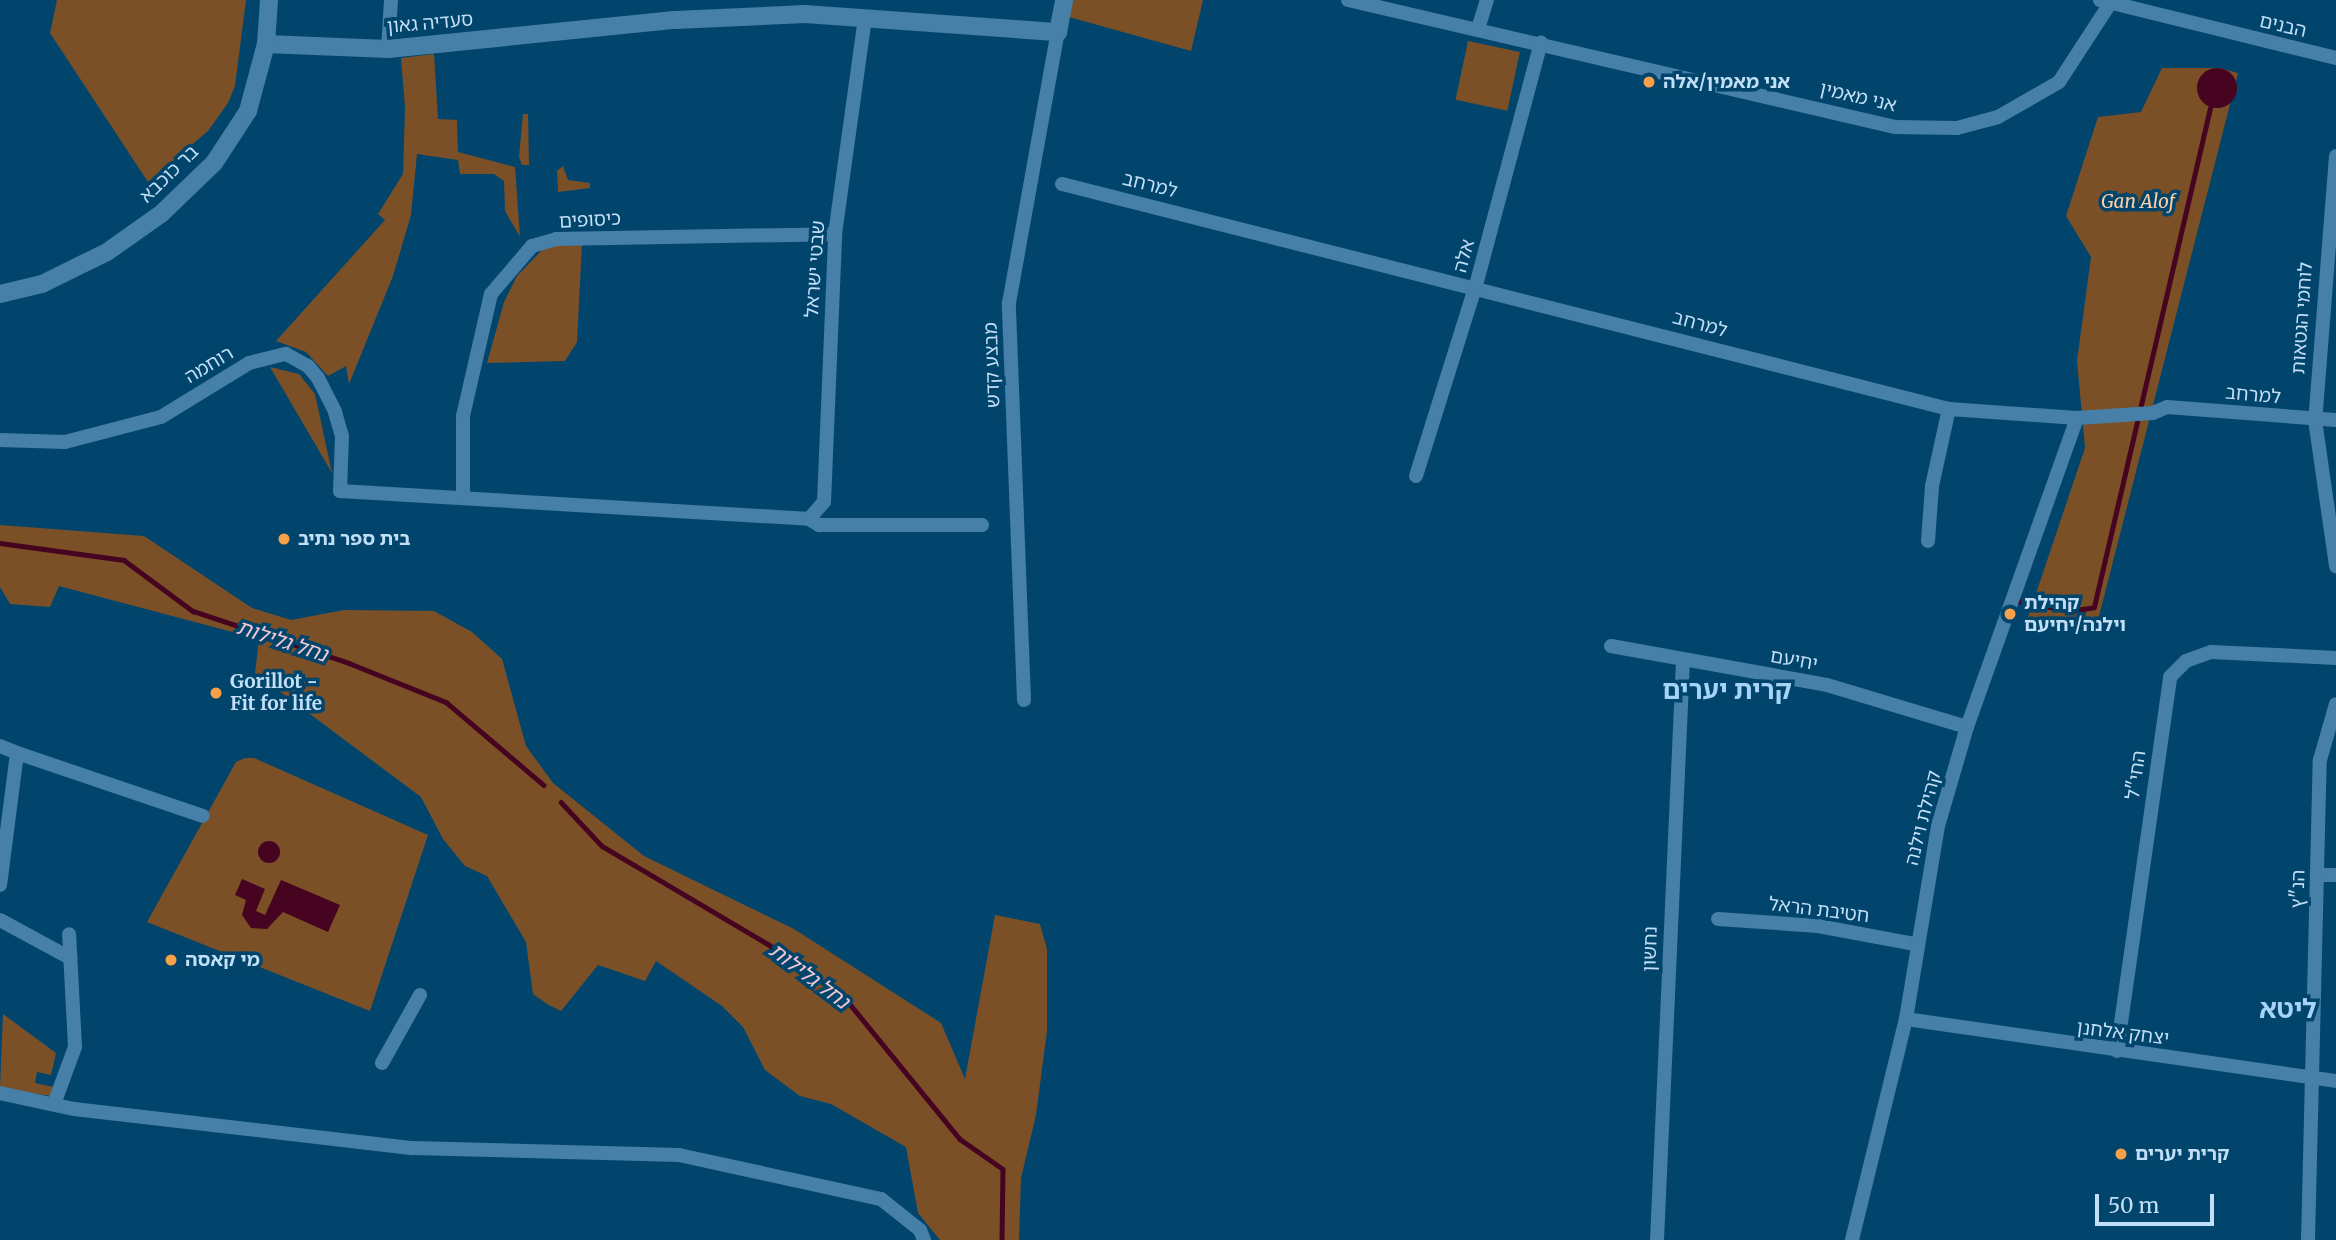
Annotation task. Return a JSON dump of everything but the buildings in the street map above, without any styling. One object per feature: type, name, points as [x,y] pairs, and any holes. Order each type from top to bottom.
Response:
[{"type":"street","name":"בר כוכבא","points":[[0,294],[42,284],[107,253],[162,214],[214,163],[248,111],[266,44],[269,0]]},
{"type":"street","points":[[388,49],[391,0]]},
{"type":"street","points":[[1058,32],[1064,0]]},
{"type":"street","name":"אני מאמין","points":[[1348,0],[1895,127],[1957,128],[1998,117],[2059,82],[2105,3]]},
{"type":"street","points":[[1478,29],[1487,0]]},
{"type":"street","name":"הבנים","points":[[2105,3],[2336,58]]},
{"type":"street","name":"סעדיה גאון","points":[[266,44],[388,49],[755,15],[865,17],[1058,32]]},
{"type":"street","name":"שבטי ישראל","points":[[809,519],[824,502],[835,233],[865,17]]},
{"type":"street","name":"מבצע קדש","points":[[1024,700],[1009,303],[1058,32]]},
{"type":"street","name":"אלה","points":[[1416,476],[1476,285],[1541,43]]},
{"type":"street","name":"לוחמי הגטאות","points":[[2336,156],[2315,420],[2336,566]]},
{"type":"street","name":"למרחב","points":[[1062,184],[1476,285],[1949,409],[2077,418],[2153,413],[2167,407],[2336,421]]},
{"type":"street","name":"כיסופים","points":[[463,496],[463,416],[491,294],[532,246],[556,239],[835,233]]},
{"type":"street","name":"רוחמה","points":[[0,440],[65,442],[161,416],[249,363],[286,354],[308,366],[318,378],[335,412],[342,436],[340,491],[463,496]]},
{"type":"street","points":[[1928,541],[1932,486],[1949,409]]},
{"type":"street","name":"קהילת וילנה","points":[[1852,1240],[1906,1019],[1915,944],[1938,826],[1967,727],[2077,418]]},
{"type":"street","points":[[463,496],[809,519],[819,525],[982,526]]},
{"type":"street","name":"יחיעם","points":[[1611,646],[1827,685],[1967,727]]},
{"type":"street","name":"החי\"ל","points":[[2117,1051],[2170,677],[2186,662],[2211,652],[2336,658]]},
{"type":"street","name":"נחשון","points":[[1657,1240],[1683,660]]},
{"type":"street","name":"הנ\"ץ","points":[[2308,1240],[2320,760],[2336,704]]},
{"type":"street","points":[[0,746],[203,816]]},
{"type":"street","points":[[0,885],[17,753]]},
{"type":"street","points":[[2318,875],[2336,875]]},
{"type":"street","name":"חטיבת הראל","points":[[1718,919],[1818,926],[1915,944]]},
{"type":"street","points":[[0,920],[70,958]]},
{"type":"street","points":[[54,1104],[75,1047],[69,934]]},
{"type":"street","points":[[382,1063],[420,995]]},
{"type":"street","name":"יצחק אלחנן","points":[[1906,1019],[2336,1081]]},
{"type":"street","points":[[0,1093],[54,1104],[259,1133],[413,1148],[679,1155],[881,1199],[920,1230],[924,1240]]},
{"type":"green space","points":[[57,0],[246,0],[235,86],[228,103],[208,131],[148,182],[50,33]]},
{"type":"green space","points":[[1072,0],[1203,0],[1191,51],[1069,17]]},
{"type":"green space","points":[[1468,41],[1520,52],[1507,111],[1456,100]]},
{"type":"green space","points":[[434,54],[438,119],[457,120],[458,152],[515,167],[520,237],[505,211],[504,181],[494,174],[460,174],[458,160],[417,154],[411,215],[393,276],[349,384],[346,366],[328,376],[306,352],[276,341],[385,220],[378,214],[403,174],[405,108],[401,58]]},
{"type":"green space","name":"Gan Alof","points":[[2162,68],[2220,68],[2238,73],[2097,624],[2028,617],[2085,448],[2077,361],[2091,257],[2066,216],[2098,117],[2141,112]]},
{"type":"green space","points":[[523,114],[528,114],[529,165],[522,165],[519,157]]},
{"type":"green space","points":[[563,166],[568,180],[590,183],[590,188],[558,192],[557,171]]},
{"type":"green space","points":[[558,243],[582,243],[577,342],[565,361],[487,363],[504,302],[517,276],[544,248]]},
{"type":"green space","points":[[270,367],[299,374],[315,394],[332,473]]},
{"type":"green space","points":[[0,525],[144,536],[252,608],[291,620],[344,610],[434,611],[472,632],[502,659],[526,746],[553,783],[644,856],[794,929],[941,1023],[965,1079],[995,915],[1040,924],[1047,949],[1047,1031],[1036,1115],[1021,1178],[1019,1240],[940,1240],[918,1213],[906,1147],[831,1104],[800,1096],[765,1070],[743,1027],[722,1006],[656,961],[645,981],[598,965],[561,1011],[547,1004],[533,994],[526,942],[487,876],[465,866],[443,839],[421,797],[255,673],[259,639],[59,586],[50,607],[10,604],[0,587]]},
{"type":"green space","points":[[254,758],[428,835],[370,1011],[147,922],[236,762]]},
{"type":"green space","points":[[3,1014],[56,1053],[51,1075],[37,1072],[35,1083],[58,1088],[51,1096],[0,1088]]},
{"type":"shaded area","points":[[2217,68],[2225,69],[2231,74],[2236,80],[2236,96],[2231,102],[2225,107],[2217,108],[2209,107],[2203,102],[2198,96],[2197,88],[2198,80],[2203,74],[2209,69]]},
{"type":"shaded area","points":[[269,841],[277,844],[280,852],[277,860],[269,863],[261,860],[258,852],[261,844]]},
{"type":"shaded area","points":[[242,879],[265,889],[256,911],[265,915],[281,880],[340,905],[328,932],[283,912],[267,929],[251,928],[242,915],[246,900],[235,895]]},
{"type":"waterway","points":[[2014,600],[2070,611],[2094,607],[2210,108]]},
{"type":"waterway","name":"נחל גלילות","points":[[0,543],[124,560],[193,611],[349,663],[446,702],[544,785]]},
{"type":"waterway","name":"נחל גלילות","points":[[561,802],[602,846],[768,944],[845,998],[960,1139],[1003,1169],[1002,1240]]},
{"type":"place","name":"אני מאמין/אלה","points":[[1649,82]]},
{"type":"place","name":"בית ספר נתיב","points":[[284,539]]},
{"type":"place","name":"קהילת וילנה/יחיעם","points":[[2010,614]]},
{"type":"place","name":"Gorillot - Fit for life","points":[[216,693]]},
{"type":"place","name":"מי קאסה","points":[[171,960]]},
{"type":"place","name":"קרית יערים","points":[[2121,1154]]},
{"type":"district","name":"קרית יערים","points":[[1727,690]]},
{"type":"district","name":"ליטא","points":[[2288,1009]]}]
